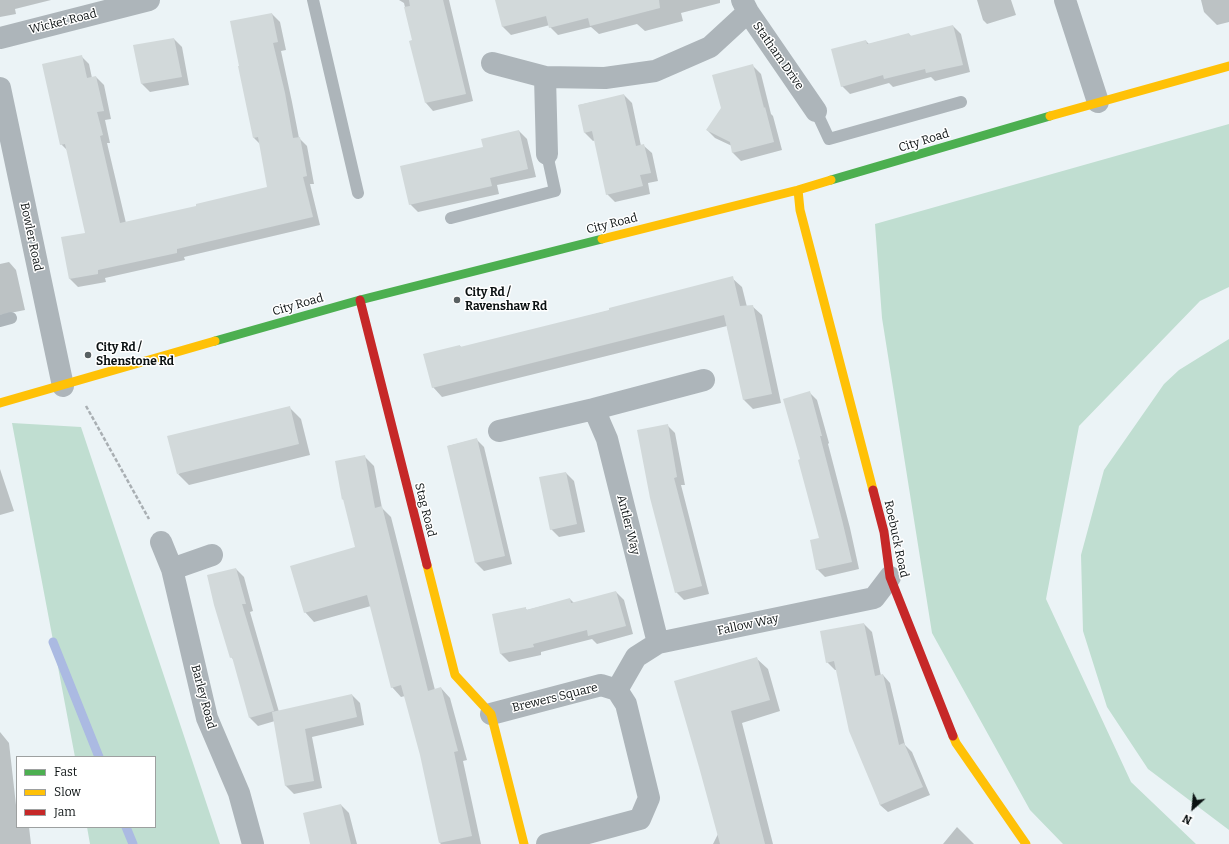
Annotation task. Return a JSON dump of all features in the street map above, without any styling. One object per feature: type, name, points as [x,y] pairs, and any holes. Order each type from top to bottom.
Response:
[{"type":"street","name":"Wicket Road","points":[[0,38],[149,0]]},
{"type":"street","points":[[1065,0],[1098,102]]},
{"type":"street","points":[[492,62],[545,77],[605,78],[655,70],[710,47],[745,6]]},
{"type":"street","name":"Statham Drive","points":[[745,6],[816,111]]},
{"type":"street","name":"City Road","points":[[0,403],[360,300],[798,190],[1098,102],[1229,66]]},
{"type":"street","points":[[545,77],[547,154]]},
{"type":"street","name":"Bowler Road","points":[[0,88],[68,384]]},
{"type":"street","name":"Roebuck Road","points":[[798,190],[800,210],[884,532],[890,577],[956,743],[1026,844]]},
{"type":"street","name":"Stag Road","points":[[360,300],[454,675],[491,714]]},
{"type":"street","points":[[499,431],[594,409],[704,380]]},
{"type":"street","name":"Antler Way","points":[[594,409],[607,439],[658,643]]},
{"type":"street","name":"Barley Road","points":[[161,542],[172,569],[207,718],[239,793],[253,844]]},
{"type":"street","points":[[172,569],[212,555]]},
{"type":"street","name":"Fallow Way","points":[[617,690],[636,656],[658,643],[874,598],[890,577]]},
{"type":"street","name":"Brewers Square","points":[[491,714],[601,685],[617,690]]},
{"type":"street","points":[[547,844],[640,819],[649,798],[626,704],[617,690]]},
{"type":"street","points":[[491,714],[524,844]]},
{"type":"lane","points":[[313,0],[358,193]]},
{"type":"lane","points":[[816,111],[829,140],[961,102]]},
{"type":"lane","points":[[451,218],[555,191],[547,154]]},
{"type":"path","points":[[68,384],[161,542]]},
{"type":"green space","points":[[1229,124],[1229,287],[1200,301],[1079,426],[1046,599],[1131,782],[1196,844],[1063,844],[1030,810],[932,633],[882,318],[875,224]]},
{"type":"green space","points":[[1229,339],[1229,830],[1148,769],[1107,707],[1083,631],[1081,555],[1104,470],[1164,384],[1179,370]]},
{"type":"green space","points":[[12,423],[81,427],[220,844],[90,844],[87,828],[156,828],[156,756],[75,756]]},
{"type":"building","points":[[409,0],[443,0],[466,94],[425,103],[409,41],[412,40],[404,7],[410,6]]},
{"type":"building","points":[[495,0],[659,0],[660,8],[590,26],[588,18],[549,28],[546,16],[502,27]]},
{"type":"building","points":[[272,13],[278,42],[273,43],[285,93],[293,138],[300,137],[307,176],[303,177],[313,217],[177,249],[177,253],[98,270],[98,274],[69,279],[61,237],[85,233],[65,144],[60,145],[42,64],[82,55],[87,78],[96,76],[104,111],[97,112],[103,135],[100,136],[120,223],[196,206],[196,204],[267,187],[258,137],[253,138],[230,21]]},
{"type":"building","points":[[953,25],[963,65],[926,73],[925,69],[884,79],[883,75],[841,87],[831,49],[866,40],[867,44],[909,33],[910,36]]},
{"type":"building","points":[[174,38],[182,77],[141,84],[133,45]]},
{"type":"building","points":[[753,64],[774,142],[732,153],[730,142],[706,130],[721,108],[712,75]]},
{"type":"building","points":[[624,94],[636,146],[644,144],[651,173],[640,175],[643,186],[606,195],[592,131],[584,133],[578,105]]},
{"type":"building","points":[[519,130],[528,169],[490,178],[492,186],[409,205],[400,166],[483,147],[481,139]]},
{"type":"building","points":[[733,276],[740,306],[753,305],[772,394],[743,400],[724,315],[432,388],[423,354],[460,345],[460,347],[609,310],[609,308]]},
{"type":"building","points":[[810,391],[852,562],[816,570],[810,540],[819,538],[798,460],[800,459],[783,399]]},
{"type":"building","points":[[290,406],[299,444],[177,474],[167,436]]},
{"type":"building","points":[[668,424],[677,477],[674,478],[702,586],[675,593],[650,498],[637,430]]},
{"type":"building","points":[[477,438],[505,556],[475,563],[447,446]]},
{"type":"building","points":[[365,455],[375,508],[382,506],[428,691],[441,687],[458,751],[454,752],[472,836],[439,843],[420,755],[401,685],[391,688],[367,595],[304,613],[290,566],[355,547],[343,499],[342,500],[335,461]]},
{"type":"building","points":[[566,472],[577,524],[550,530],[539,477]]},
{"type":"building","points":[[236,568],[246,604],[242,604],[274,711],[249,718],[232,657],[230,658],[214,605],[207,575]]},
{"type":"building","points":[[616,591],[626,626],[588,636],[587,630],[533,644],[534,647],[500,654],[492,614],[526,607],[526,610],[570,598],[571,603]]},
{"type":"building","points":[[864,623],[875,676],[883,674],[899,745],[904,743],[923,787],[880,805],[849,731],[834,661],[826,663],[820,631]]},
{"type":"building","points":[[757,657],[770,700],[731,711],[765,844],[720,844],[674,681]]},
{"type":"building","points":[[352,694],[357,717],[305,729],[314,781],[285,786],[272,712]]},
{"type":"building","points":[[341,804],[351,844],[310,844],[303,813]]},
{"type":"waterway","points":[[53,642],[99,756]]},
{"type":"waterway","points":[[126,828],[133,844]]},
{"type":"traffic: fast","points":[[831,180],[1050,116]]},
{"type":"traffic: fast","points":[[215,341],[360,300],[602,239]]},
{"type":"traffic: slow","points":[[1050,116],[1229,66]]},
{"type":"traffic: slow","points":[[602,239],[798,190],[831,180]]},
{"type":"traffic: slow","points":[[798,190],[800,210],[873,490]]},
{"type":"traffic: slow","points":[[0,403],[215,341]]},
{"type":"traffic: slow","points":[[427,565],[455,675],[491,714],[524,844]]},
{"type":"traffic: slow","points":[[953,736],[956,743],[1026,844]]},
{"type":"traffic: jam","points":[[360,300],[427,565]]},
{"type":"traffic: jam","points":[[873,490],[884,532],[890,577],[953,736]]},
{"type":"place","name":"City Rd / Ravenshaw Rd","points":[[457,300]]},
{"type":"place","name":"City Rd / Shenstone Rd","points":[[88,355]]}]
